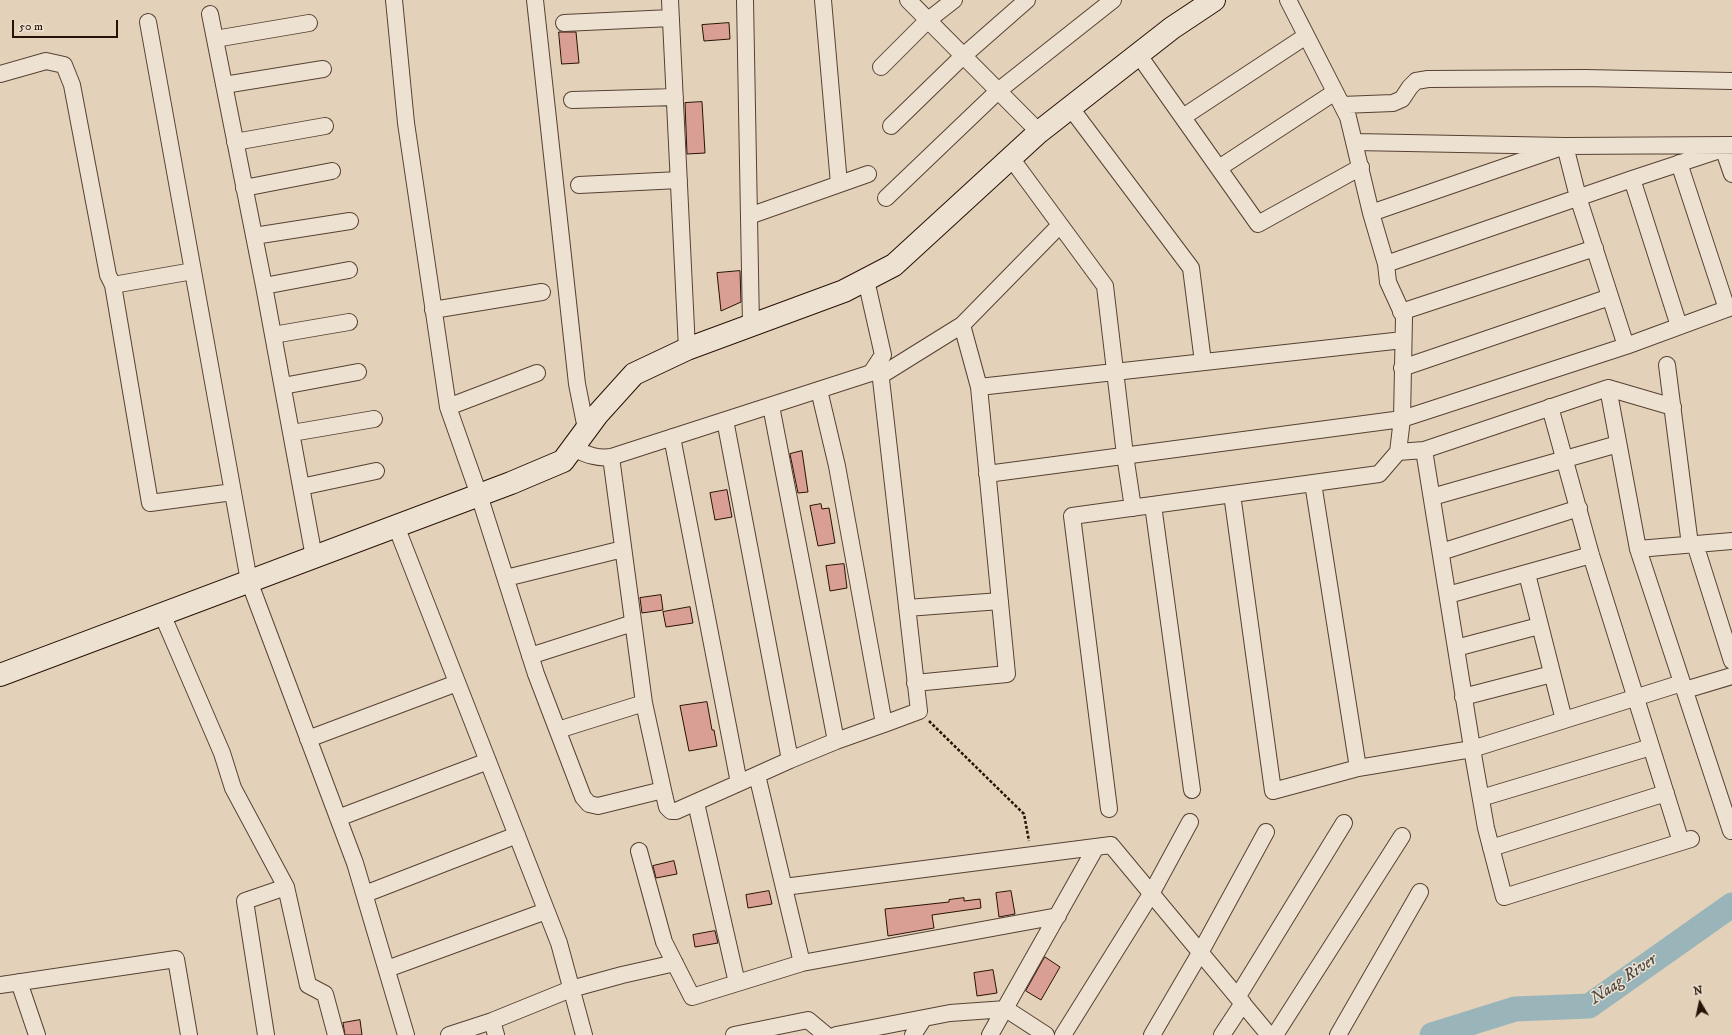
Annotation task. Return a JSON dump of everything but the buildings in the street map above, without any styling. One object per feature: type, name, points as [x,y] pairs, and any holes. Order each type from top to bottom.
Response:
[{"type":"street","points":[[394,0],[406,122],[448,407],[479,495],[530,656],[583,797],[589,804],[598,806],[663,790]]},
{"type":"street","points":[[535,0],[577,384],[586,429]]},
{"type":"street","points":[[670,0],[686,349]]},
{"type":"street","points":[[745,0],[751,325]]},
{"type":"street","points":[[823,0],[839,184]]},
{"type":"street","points":[[908,0],[962,57],[1039,132]]},
{"type":"street","points":[[881,67],[927,21],[954,0]]},
{"type":"street","points":[[891,126],[962,57],[1027,0]]},
{"type":"street","points":[[886,198],[998,92],[1113,0]]},
{"type":"street","points":[[0,675],[479,495],[563,461],[596,415],[634,374],[686,349],[844,291],[894,265],[1039,132],[1172,28],[1214,0]]},
{"type":"street","points":[[1109,809],[1072,516],[1379,474],[1398,452],[1402,419],[1404,317],[1388,282],[1386,264],[1371,213],[1348,117],[1288,0]]},
{"type":"street","points":[[210,14],[264,286],[314,557]]},
{"type":"street","points":[[564,23],[671,18]]},
{"type":"street","points":[[148,22],[249,582],[355,863],[406,1035]]},
{"type":"street","points":[[215,39],[308,23]]},
{"type":"street","points":[[1183,117],[1306,36]]},
{"type":"street","points":[[1138,54],[1258,224],[1361,167]]},
{"type":"street","points":[[0,74],[46,61],[64,65],[72,86],[108,275],[113,285],[150,503],[233,492]]},
{"type":"street","points":[[224,85],[323,70]]},
{"type":"street","points":[[1219,168],[1339,99],[1393,103],[1402,99],[1416,81],[1428,79],[1584,78],[1732,81]]},
{"type":"street","points":[[572,100],[675,97]]},
{"type":"street","points":[[1070,107],[1191,268],[1203,362]]},
{"type":"street","points":[[235,142],[325,126]]},
{"type":"street","points":[[1355,142],[1565,146],[1726,146]]},
{"type":"street","points":[[1565,146],[1578,197],[1626,346]]},
{"type":"street","points":[[1371,213],[1565,146]]},
{"type":"street","points":[[1386,264],[1726,146]]},
{"type":"street","points":[[1726,146],[1732,174]]},
{"type":"street","points":[[1011,158],[1104,286],[1132,508]]},
{"type":"street","points":[[987,474],[1402,419],[1626,346],[1729,308],[1679,163]]},
{"type":"street","points":[[244,188],[332,171]]},
{"type":"street","points":[[749,216],[868,174]]},
{"type":"street","points":[[1632,179],[1678,326]]},
{"type":"street","points":[[579,185],[679,180]]},
{"type":"street","points":[[254,236],[350,221]]},
{"type":"street","points":[[572,448],[592,456],[602,458],[611,457],[872,374],[962,325],[1060,225]]},
{"type":"street","points":[[1401,312],[1595,248]]},
{"type":"street","points":[[264,286],[349,270]]},
{"type":"street","points":[[113,285],[193,271]]},
{"type":"street","points":[[611,457],[644,703],[667,807],[671,811],[676,811],[696,803],[790,760],[836,741],[919,710],[879,369],[882,355],[866,280]]},
{"type":"street","points":[[433,310],[542,292]]},
{"type":"street","points":[[1402,368],[1610,297]]},
{"type":"street","points":[[273,335],[349,322]]},
{"type":"street","points":[[915,682],[1007,674],[979,387],[962,325]]},
{"type":"street","points":[[979,387],[1403,340]]},
{"type":"street","points":[[1667,365],[1693,545],[1732,658]]},
{"type":"street","points":[[283,386],[358,372]]},
{"type":"street","points":[[448,407],[537,373]]},
{"type":"street","points":[[1398,452],[1424,450],[1608,388],[1673,407]]},
{"type":"street","points":[[1608,388],[1638,549],[1731,831]]},
{"type":"street","points":[[820,390],[837,466],[884,724]]},
{"type":"street","points":[[771,406],[836,741]]},
{"type":"street","points":[[1424,450],[1472,749],[1481,798],[1504,897],[1686,840],[1666,793],[1635,697],[1591,556],[1566,459],[1550,408]]},
{"type":"street","points":[[292,434],[374,419]]},
{"type":"street","points":[[725,420],[790,760]]},
{"type":"street","points":[[672,437],[739,783]]},
{"type":"street","points":[[1432,497],[1618,444]]},
{"type":"street","points":[[301,487],[376,472]]},
{"type":"street","points":[[1313,483],[1358,768]]},
{"type":"street","points":[[1232,494],[1273,791],[1358,768],[1472,749],[1635,697],[1732,676]]},
{"type":"street","points":[[1153,505],[1192,790]]},
{"type":"street","points":[[1441,552],[1579,508]]},
{"type":"street","points":[[396,526],[559,943],[584,1035]]},
{"type":"street","points":[[1638,549],[1732,541]]},
{"type":"street","points":[[506,578],[623,549]]},
{"type":"street","points":[[1448,596],[1591,556]]},
{"type":"street","points":[[1526,574],[1564,720]]},
{"type":"street","points":[[907,608],[1000,601]]},
{"type":"street","points":[[162,614],[222,753],[233,788],[286,887],[308,985],[324,994],[336,1035]]},
{"type":"street","points":[[530,656],[633,623]]},
{"type":"street","points":[[1456,648],[1539,626]]},
{"type":"street","points":[[1464,696],[1552,674]]},
{"type":"street","points":[[308,739],[458,683]]},
{"type":"street","points":[[558,730],[644,703]]},
{"type":"street","points":[[1481,798],[1651,747]]},
{"type":"street","points":[[338,818],[488,761]]},
{"type":"street","points":[[757,775],[802,963]]},
{"type":"street","points":[[1492,848],[1666,793]]},
{"type":"street","points":[[696,803],[737,983]]},
{"type":"street","points":[[1063,1035],[1151,894],[1190,822]]},
{"type":"street","points":[[1222,1035],[1240,999],[1344,823]]},
{"type":"street","points":[[1152,1035],[1200,953],[1266,832]]},
{"type":"street","points":[[364,894],[517,835]]},
{"type":"street","points":[[1275,1035],[1402,836]]},
{"type":"street","points":[[784,887],[1112,845],[1269,1035]]},
{"type":"street","points":[[990,1035],[1096,847]]},
{"type":"street","points":[[639,851],[664,942],[692,997],[802,963],[1058,916]]},
{"type":"street","points":[[266,1035],[245,901],[286,887]]},
{"type":"street","points":[[1338,1035],[1420,892]]},
{"type":"street","points":[[387,969],[546,911]]},
{"type":"street","points":[[0,985],[176,959],[189,1035]]},
{"type":"street","points":[[449,1035],[494,1028],[571,989],[622,975],[675,963]]},
{"type":"street","points":[[19,982],[36,1035]]},
{"type":"street","points":[[836,1035],[950,1013],[1006,1009],[1046,1035]]},
{"type":"street","points":[[913,1035],[924,1018]]},
{"type":"street","points":[[734,1035],[808,1020],[826,1035]]},
{"type":"path","points":[[919,710],[1024,814],[1031,856]]},
{"type":"waterway","name":"Naag River","points":[[1432,1035],[1515,1009],[1589,1006],[1732,905]]}]
